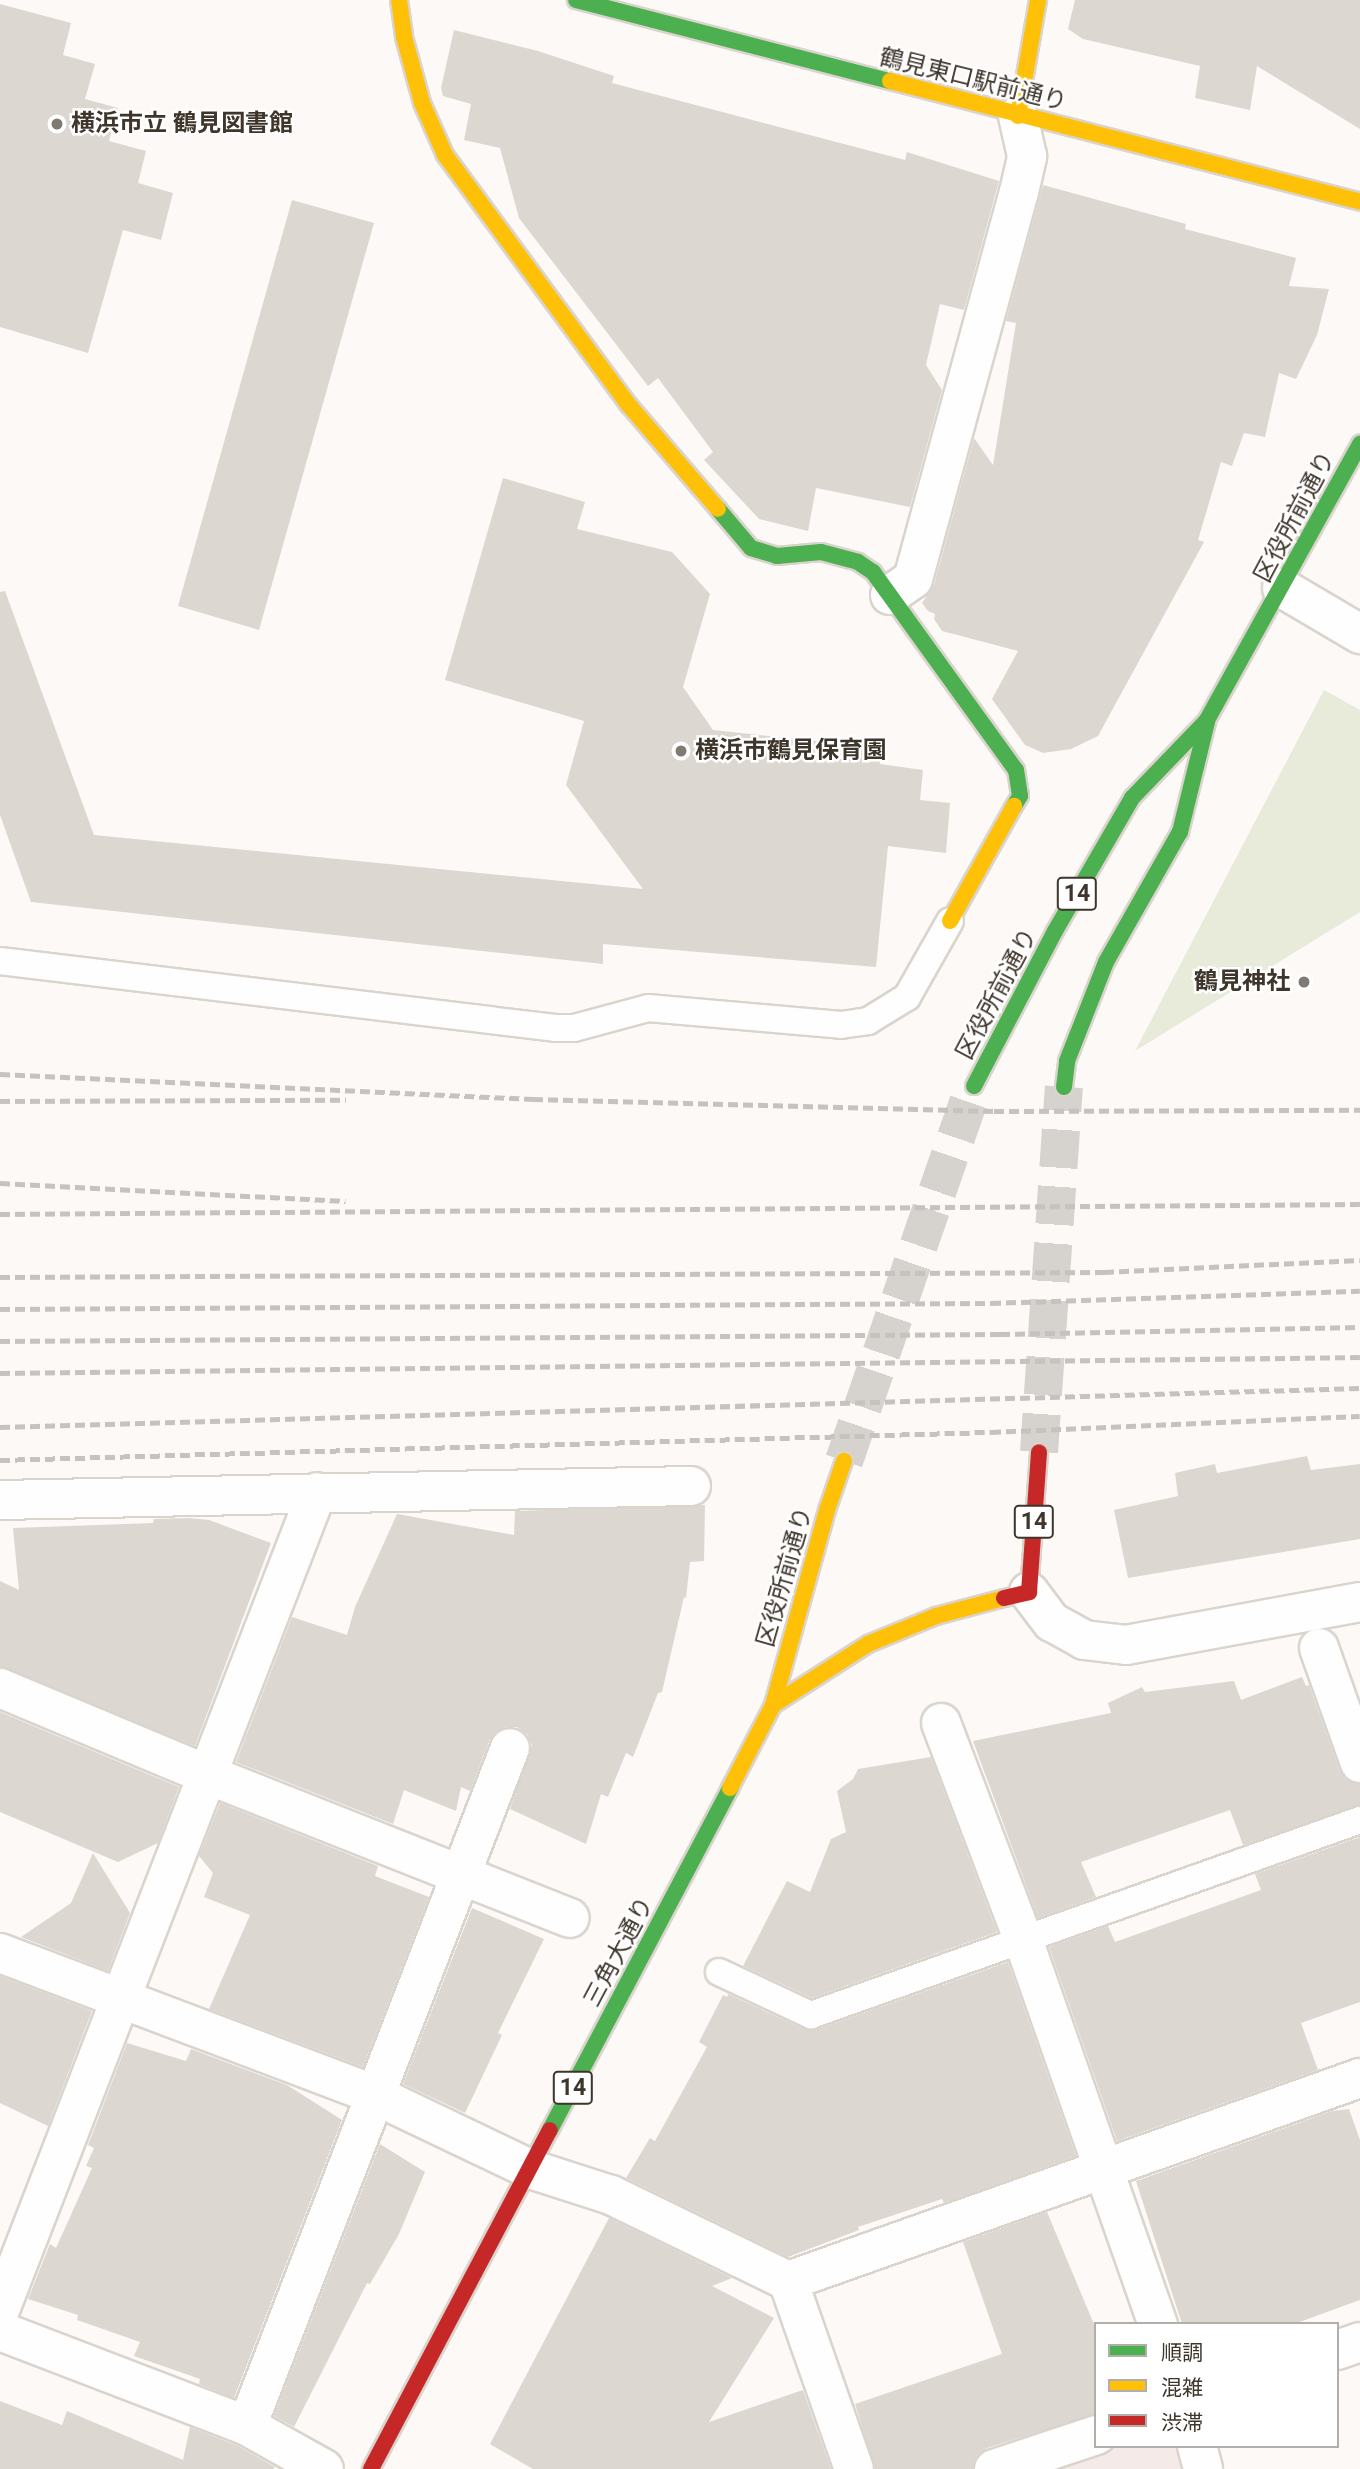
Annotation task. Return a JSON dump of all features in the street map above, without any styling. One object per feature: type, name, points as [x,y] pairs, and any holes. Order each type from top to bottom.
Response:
[{"type":"main road","points":[[399,0],[404,37],[422,103],[445,155],[628,404],[751,548],[777,556],[821,552],[858,562],[873,572],[1016,770],[1020,796],[950,921]]},
{"type":"main road","name":"鶴見東口駅前通り","points":[[576,0],[1360,202]]},
{"type":"main road","points":[[1018,116],[1038,0]]},
{"type":"main road","name":"区役所前通り","points":[[974,1086],[1055,931],[1132,798],[1207,720],[1360,444]]},
{"type":"main road","name":"区役所前通り","points":[[1065,1087],[1066,1061],[1106,962],[1180,832],[1207,720]]},
{"type":"main road","name":"14","points":[[1029,1592],[1039,1452]]},
{"type":"main road","name":"区役所前通り","points":[[773,1705],[827,1510],[844,1461]]},
{"type":"main road","name":"三角大通り","points":[[371,2469],[773,1705],[868,1644],[936,1616],[1029,1592]]},
{"type":"street","points":[[890,595],[913,579],[1019,192],[1027,156],[1018,116]]},
{"type":"street","points":[[1282,588],[1360,634]]},
{"type":"street","points":[[0,1500],[691,1486]]},
{"type":"street","points":[[0,2309],[122,2002],[206,1774],[317,1492]]},
{"type":"street","points":[[1029,1592],[1052,1622],[1084,1640],[1126,1645],[1360,1602]]},
{"type":"street","points":[[1319,1648],[1360,1763]]},
{"type":"street","points":[[0,1688],[206,1774],[569,1918]]},
{"type":"street","points":[[941,1723],[1106,2169],[1157,2322]]},
{"type":"street","points":[[247,2426],[510,1748]]},
{"type":"street","points":[[0,1953],[122,2002],[374,2095],[530,2169],[611,2195],[788,2281],[854,2469]]},
{"type":"street","points":[[788,2281],[1360,2078]]},
{"type":"street","points":[[0,2331],[247,2426],[324,2469]]},
{"type":"street","points":[[1339,2349],[1360,2342]]},
{"type":"street","points":[[994,2469],[1094,2436]]},
{"type":"street","points":[[1197,2448],[1203,2469]]},
{"type":"lane","points":[[0,961],[555,1028],[574,1028],[648,1008],[841,1025],[868,1021],[907,997],[950,921]]},
{"type":"lane","points":[[719,1972],[811,2015],[1024,1942],[1360,1819]]},
{"type":"shaded area","points":[[1094,2447],[1187,2448],[1192,2469],[1027,2469]]},
{"type":"green space","points":[[1324,690],[1360,710],[1360,912],[1135,1051]]},
{"type":"building","points":[[1075,0],[1360,0],[1360,129],[1257,66],[1250,110],[1195,98],[1200,66],[1083,39],[1068,29]]},
{"type":"building","points":[[0,4],[71,23],[63,55],[95,64],[85,99],[118,108],[109,141],[146,151],[138,183],[173,193],[161,240],[123,230],[88,353],[0,327]]},
{"type":"building","points":[[454,30],[538,51],[614,76],[612,83],[905,160],[907,152],[999,181],[964,310],[940,304],[926,365],[942,390],[910,507],[816,488],[808,531],[759,519],[704,460],[713,452],[658,378],[648,386],[519,218],[500,148],[464,140],[471,104],[443,96],[441,88]]},
{"type":"building","points":[[1043,185],[1186,224],[1185,229],[1296,258],[1289,286],[1329,289],[1317,335],[1296,379],[1279,373],[1265,437],[1244,433],[1232,466],[1221,462],[1198,540],[1204,542],[1098,736],[1071,749],[1043,753],[1025,745],[992,699],[1018,651],[942,631],[934,619],[935,614],[928,611],[922,603],[934,585],[974,438],[993,465],[1016,323],[1006,321]]},
{"type":"building","points":[[292,200],[374,223],[259,630],[178,606]]},
{"type":"building","points":[[503,478],[585,502],[577,529],[672,552],[710,594],[683,687],[713,730],[882,748],[880,764],[923,770],[920,800],[950,803],[946,853],[888,846],[876,967],[603,944],[603,964],[31,902],[0,815],[0,592],[5,591],[94,835],[643,889],[566,785],[584,721],[445,680]]},
{"type":"building","points":[[1307,1456],[1311,1470],[1360,1464],[1360,1539],[1128,1578],[1114,1510],[1178,1496],[1175,1473],[1215,1464],[1217,1473]]},
{"type":"building","points":[[705,1505],[704,1561],[690,1562],[686,1598],[684,1597],[662,1692],[658,1693],[633,1757],[626,1753],[608,1797],[601,1794],[586,1844],[510,1809],[532,1745],[527,1734],[517,1727],[506,1727],[497,1731],[490,1739],[470,1791],[461,1787],[456,1811],[404,1790],[393,1824],[236,1762],[292,1617],[347,1635],[355,1607],[397,1514],[514,1535],[515,1511]]},
{"type":"building","points":[[154,1519],[209,1520],[271,1543],[195,1746],[0,1667],[0,1581],[19,1590],[13,1528],[153,1523]]},
{"type":"building","points":[[1302,1677],[1306,1686],[1309,1685],[1340,1771],[1346,1780],[1360,1784],[1360,1805],[1243,1845],[1230,1810],[1081,1862],[1096,1897],[1038,1918],[973,1741],[1111,1713],[1108,1703],[1142,1687],[1145,1692],[1234,1681],[1241,1700]]},
{"type":"building","points":[[0,1712],[179,1787],[158,1843],[118,1862],[0,1812]]},
{"type":"building","points":[[931,1757],[997,1932],[812,1998],[743,1966],[787,1881],[810,1892],[831,1839],[846,1832],[837,1791],[853,1779],[858,1769]]},
{"type":"building","points":[[220,1803],[378,1866],[375,1876],[429,1897],[363,2067],[209,2009],[250,1915],[204,1897],[213,1873],[199,1856]]},
{"type":"building","points":[[1360,1837],[1360,2002],[1301,2023],[1318,2070],[1117,2141],[1049,1947],[1108,1926],[1115,1942],[1261,1890],[1255,1874]]},
{"type":"building","points":[[93,1853],[130,1913],[108,1971],[21,1937],[71,1903]]},
{"type":"building","points":[[472,1908],[544,1939],[498,2033],[502,2035],[465,2113],[403,2084]]},
{"type":"building","points":[[1008,1962],[1076,2156],[944,2203],[942,2199],[858,2227],[859,2230],[788,2257],[626,2178],[650,2138],[655,2141],[707,2047],[699,2042],[723,1995],[727,1997],[728,1994],[804,2029],[815,2030]]},
{"type":"building","points":[[0,1976],[92,2011],[48,2126],[0,2103]]},
{"type":"building","points":[[127,2043],[186,2061],[191,2049],[287,2085],[342,2120],[234,2398],[199,2384],[200,2379],[134,2356],[140,2342],[77,2320],[78,2315],[28,2299],[50,2244],[56,2248],[92,2168],[86,2166],[94,2148],[88,2145]]},
{"type":"building","points":[[1349,2109],[1360,2140],[1360,2300],[1300,2322],[1181,2322],[1136,2181],[1332,2111]]},
{"type":"building","points":[[380,2144],[425,2172],[399,2234],[370,2284],[367,2283],[294,2427],[274,2416]]},
{"type":"building","points":[[1047,2212],[1094,2324],[1094,2415],[987,2448],[977,2455],[973,2469],[875,2469],[855,2404],[1002,2354],[963,2242]]},
{"type":"building","points":[[609,2218],[732,2278],[712,2286],[774,2318],[709,2422],[803,2390],[831,2469],[533,2469],[490,2444]]},
{"type":"building","points":[[0,2401],[62,2425],[67,2411],[183,2460],[190,2427],[238,2446],[275,2467],[0,2469]]},
{"type":"tunnel","points":[[844,1461],[974,1086]]},
{"type":"tunnel","points":[[1039,1452],[1064,1087]]},
{"type":"railway","points":[[0,1074],[533,1099],[994,1111],[1360,1110]]},
{"type":"railway","points":[[0,1101],[346,1100]]},
{"type":"railway","points":[[0,1183],[346,1201]]},
{"type":"railway","points":[[0,1214],[1360,1204]]},
{"type":"railway","points":[[0,1277],[1104,1272],[1360,1260]]},
{"type":"railway","points":[[0,1309],[991,1303],[1360,1291]]},
{"type":"railway","points":[[0,1341],[1000,1334],[1360,1327]]},
{"type":"railway","points":[[0,1373],[1360,1357]]},
{"type":"railway","points":[[0,1427],[1360,1388]]},
{"type":"railway","points":[[0,1460],[991,1432],[1360,1416]]},
{"type":"traffic: fast","points":[[576,0],[890,81]]},
{"type":"traffic: fast","points":[[974,1086],[1055,931],[1132,798],[1207,720],[1360,444]]},
{"type":"traffic: fast","points":[[718,509],[751,548],[777,556],[821,552],[858,562],[873,572],[1016,770],[1020,796],[1014,806]]},
{"type":"traffic: fast","points":[[1064,1087],[1067,1061],[1106,962],[1180,832],[1207,722]]},
{"type":"traffic: fast","points":[[550,2130],[730,1788]]},
{"type":"traffic: slow","points":[[399,0],[404,37],[422,103],[445,155],[628,404],[718,509]]},
{"type":"traffic: slow","points":[[1018,116],[1038,0]]},
{"type":"traffic: slow","points":[[890,81],[1360,202]]},
{"type":"traffic: slow","points":[[950,921],[1014,806]]},
{"type":"traffic: slow","points":[[773,1705],[827,1510],[844,1461]]},
{"type":"traffic: slow","points":[[730,1788],[773,1705],[868,1644],[936,1616],[1004,1598]]},
{"type":"traffic: jam","points":[[1004,1598],[1029,1592],[1039,1452]]},
{"type":"traffic: jam","points":[[371,2469],[550,2130]]},
{"type":"place","name":"横浜市立 鶴見図書館","points":[[57,124]]},
{"type":"place","name":"横浜市鶴見保育園","points":[[681,751]]},
{"type":"place","name":"鶴見神社","points":[[1304,982]]}]
